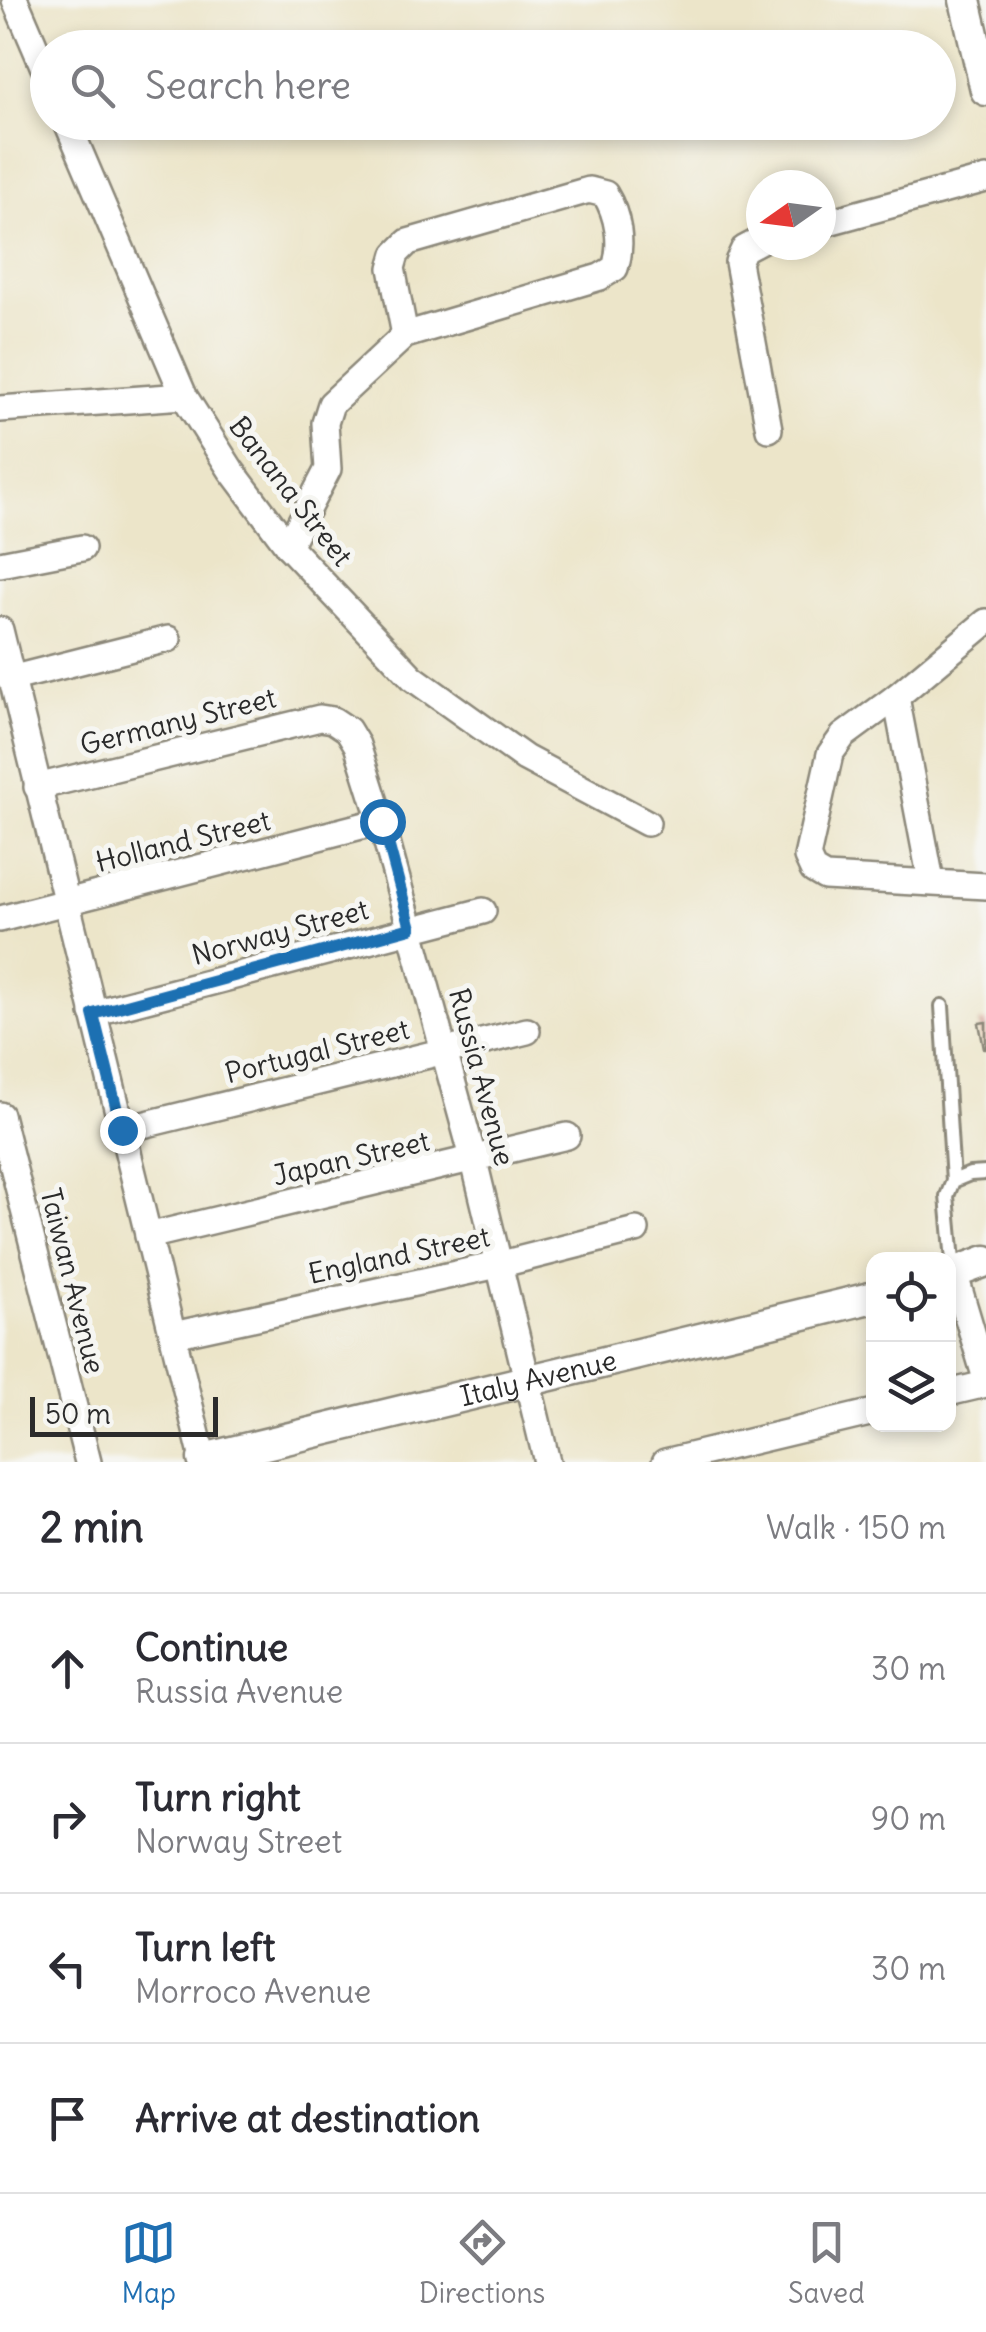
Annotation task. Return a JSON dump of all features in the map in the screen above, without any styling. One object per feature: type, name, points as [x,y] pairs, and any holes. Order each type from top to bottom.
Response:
[{"type":"street","points":[[15,0],[30,35]]},
{"type":"street","points":[[964,0],[986,90]]},
{"type":"street","name":"Banana Street","points":[[75,140],[184,396],[288,546],[412,678],[525,758],[647,823]]},
{"type":"street","points":[[836,220],[986,179]]},
{"type":"street","points":[[288,546],[328,469],[325,424],[331,404],[406,336],[600,277],[615,268],[620,252],[613,207],[605,194],[589,190],[408,242],[396,254],[392,268],[406,336]]},
{"type":"street","points":[[746,249],[738,262],[769,429]]},
{"type":"street","points":[[0,409],[184,396]]},
{"type":"street","points":[[0,564],[82,548]]},
{"type":"street","points":[[986,622],[896,698],[843,736],[830,754],[807,857],[824,878],[986,886]]},
{"type":"street","points":[[0,630],[204,1460]]},
{"type":"street","points":[[10,679],[168,639]]},
{"type":"street","points":[[896,698],[930,881]]},
{"type":"street","name":"Germany Street","points":[[37,786],[320,718],[333,720]]},
{"type":"street","name":"Russia Avenue","points":[[333,720],[348,730],[358,745],[382,821],[474,1160],[547,1462]]},
{"type":"street","name":"Holland Street","points":[[0,919],[382,821]]},
{"type":"street","name":"Norway Street","points":[[93,1014],[483,911]]},
{"type":"street","name":"Portugal Street","points":[[122,1130],[527,1030]]},
{"type":"street","name":"Taiwan Avenue","points":[[0,1115],[88,1462]]},
{"type":"street","name":"Japan Street","points":[[148,1236],[567,1136]]},
{"type":"street","name":"England Street","points":[[173,1335],[498,1265],[636,1230]]},
{"type":"street","points":[[956,1271],[986,1261]]},
{"type":"street","points":[[956,1289],[986,1382],[956,1391]]},
{"type":"street","name":"Italy Avenue","points":[[204,1460],[866,1299]]},
{"type":"street","points":[[666,1462],[866,1414]]},
{"type":"lane","points":[[942,1006],[953,1181],[948,1196],[950,1252]]},
{"type":"lane","points":[[953,1181],[986,1173]]},
{"type":"building","points":[[986,1022],[986,1049],[984,1049],[979,1023]]},
{"type":"route","points":[[122,1130],[93,1014],[411,928],[382,821]]}]
